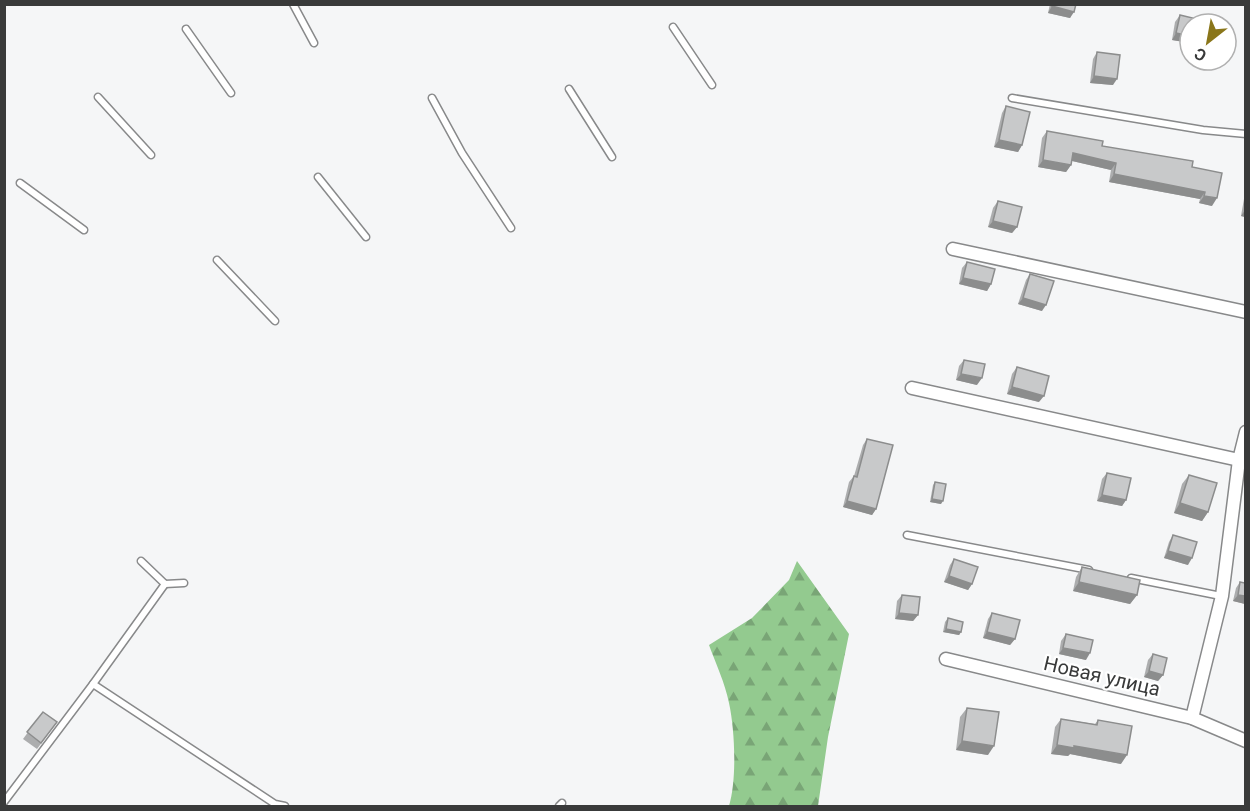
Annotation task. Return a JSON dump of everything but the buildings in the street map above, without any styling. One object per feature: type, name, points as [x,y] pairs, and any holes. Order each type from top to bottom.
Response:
[{"type":"street","points":[[953,249],[1245,312]]},
{"type":"street","points":[[912,388],[1239,460]]},
{"type":"street","points":[[1192,718],[1222,596],[1239,460],[1245,432]]},
{"type":"street","name":"Новая улица","points":[[946,659],[1192,718],[1245,741]]},
{"type":"lane","points":[[293,4],[314,43]]},
{"type":"lane","points":[[673,27],[712,85]]},
{"type":"lane","points":[[186,29],[231,93]]},
{"type":"lane","points":[[569,89],[612,157]]},
{"type":"lane","points":[[98,97],[151,155]]},
{"type":"lane","points":[[432,98],[462,153],[511,228]]},
{"type":"lane","points":[[1012,98],[1203,130],[1245,134]]},
{"type":"lane","points":[[318,177],[366,237]]},
{"type":"lane","points":[[20,183],[84,230]]},
{"type":"lane","points":[[218,261],[274,321]]},
{"type":"lane","points":[[907,535],[1094,571]]},
{"type":"lane","points":[[141,561],[165,584],[184,583]]},
{"type":"lane","points":[[1129,578],[1222,596]]},
{"type":"lane","points":[[4,802],[165,584]]},
{"type":"lane","points":[[93,684],[275,804],[285,807]]},
{"type":"green space","points":[[797,561],[849,634],[828,737],[818,806],[729,806],[734,769],[733,727],[725,688],[709,645],[752,618],[789,580]]}]
